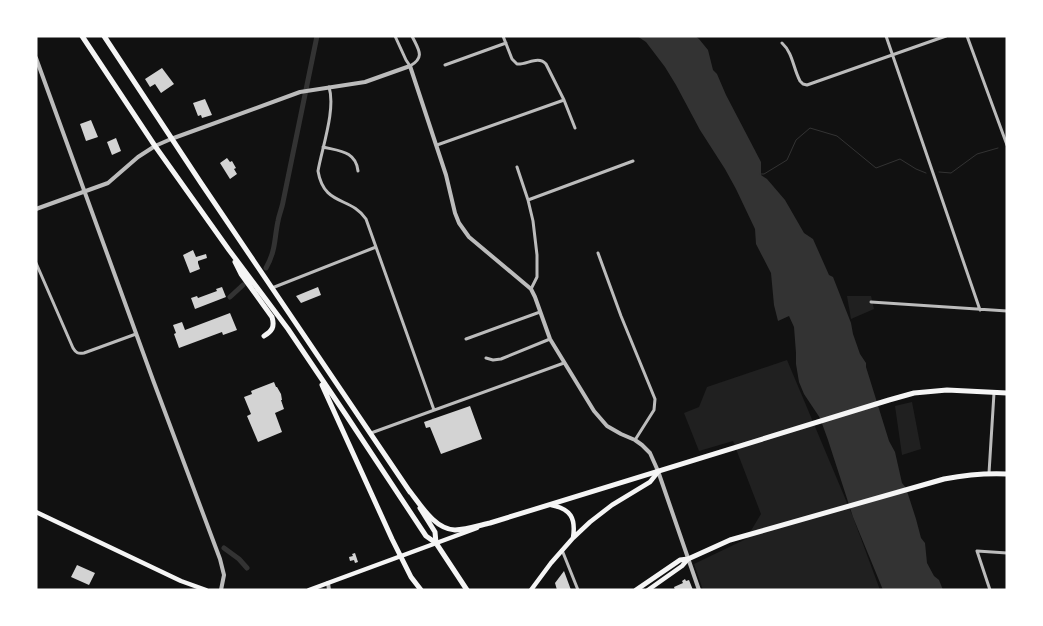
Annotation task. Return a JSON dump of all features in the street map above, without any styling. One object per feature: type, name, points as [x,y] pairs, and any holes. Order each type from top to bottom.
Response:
[{"type":"highway","points":[[82,36],[155,146],[288,330],[426,536],[436,543],[467,590]]},
{"type":"highway","points":[[104,36],[171,139],[408,489],[435,532],[436,543]]},
{"type":"highway","points":[[229,250],[240,274],[272,317],[274,324],[270,332],[264,336]]},
{"type":"highway","points":[[313,367],[392,539],[412,577],[422,590]]},
{"type":"highway","points":[[408,489],[432,518],[442,526],[454,530],[490,523],[914,393],[947,390],[1007,393]]},
{"type":"highway","points":[[636,590],[680,560],[688,559],[730,540],[944,479],[989,473],[1007,474]]},
{"type":"main road","points":[[531,590],[573,538],[612,505],[650,482],[658,470]]},
{"type":"main road","points":[[549,504],[561,507],[573,519],[573,538]]},
{"type":"main road","points":[[36,512],[181,581],[206,590]]},
{"type":"main road","points":[[309,590],[490,523]]},
{"type":"main road","points":[[648,590],[682,566],[688,559]]},
{"type":"street","points":[[395,36],[410,66],[437,145],[455,213],[461,226],[469,236],[531,290],[550,339],[599,418],[613,430],[635,440],[650,454],[658,470],[699,590]]},
{"type":"street","points":[[36,209],[108,183],[155,146],[171,139],[300,92],[365,82],[410,66],[417,62],[420,52],[412,36]]},
{"type":"street","points":[[503,36],[512,59],[517,64],[525,64],[538,59],[544,61],[564,100],[574,128]]},
{"type":"street","points":[[886,36],[980,310]]},
{"type":"street","points":[[782,43],[790,53],[798,77],[803,84],[810,84],[946,36]]},
{"type":"street","points":[[967,36],[1007,145]]},
{"type":"street","points":[[445,65],[506,43]]},
{"type":"street","points":[[36,58],[220,559],[224,575],[221,590]]},
{"type":"street","points":[[329,88],[332,105],[318,171],[320,182],[330,195],[359,211],[366,220],[434,410]]},
{"type":"street","points":[[437,145],[564,100]]},
{"type":"street","points":[[323,147],[346,152],[351,155],[356,162],[358,171]]},
{"type":"street","points":[[528,200],[633,161]]},
{"type":"street","points":[[518,168],[528,200],[534,230],[538,269],[537,277],[531,290]]},
{"type":"street","points":[[272,288],[376,247]]},
{"type":"street","points":[[598,253],[655,399],[654,410],[635,440]]},
{"type":"street","points":[[36,263],[76,352],[84,353],[136,334]]},
{"type":"street","points":[[872,302],[1007,311]]},
{"type":"street","points":[[466,338],[540,312]]},
{"type":"street","points":[[486,358],[493,360],[501,359],[550,339]]},
{"type":"street","points":[[371,433],[564,363]]},
{"type":"street","points":[[989,473],[994,392]]},
{"type":"street","points":[[562,550],[578,590]]},
{"type":"street","points":[[990,590],[977,552],[1007,554]]},
{"type":"street","points":[[328,583],[329,590]]},
{"type":"shaded area","points":[[637,36],[695,36],[699,39],[708,50],[713,70],[717,74],[761,162],[761,175],[767,179],[785,200],[804,233],[813,239],[829,275],[833,277],[851,323],[860,354],[866,363],[889,441],[895,452],[902,483],[906,488],[921,538],[925,543],[927,563],[934,576],[939,580],[943,590],[883,590],[853,517],[820,418],[804,394],[799,382],[794,327],[789,316],[778,321],[774,305],[771,273],[756,244],[755,229],[725,169],[700,130],[665,67],[646,42]]},
{"type":"shaded area","points":[[847,296],[871,296],[874,309],[851,319]]},
{"type":"shaded area","points":[[787,360],[853,517],[880,590],[703,590],[694,564],[746,539],[761,514],[733,441],[699,451],[684,413],[699,407],[707,387]]},
{"type":"shaded area","points":[[912,402],[921,449],[902,455],[895,406]]},
{"type":"building","points":[[162,68],[174,84],[161,93],[155,84],[150,87],[145,79]]},
{"type":"building","points":[[205,99],[212,115],[202,118],[201,115],[198,116],[193,103]]},
{"type":"building","points":[[91,120],[98,137],[86,141],[80,124]]},
{"type":"building","points":[[116,138],[121,151],[112,155],[107,142]]},
{"type":"building","points":[[227,158],[230,162],[232,161],[237,174],[230,179],[220,163]]},
{"type":"building","points":[[193,250],[196,257],[206,254],[207,258],[198,261],[200,269],[190,273],[183,255]]},
{"type":"building","points":[[222,287],[226,297],[195,309],[191,298],[197,296],[198,298],[217,291],[216,289]]},
{"type":"building","points":[[318,287],[321,295],[301,303],[296,296]]},
{"type":"building","points":[[230,313],[237,330],[223,335],[222,332],[179,348],[173,325],[182,322],[185,330]]},
{"type":"building","points":[[274,382],[281,394],[284,409],[275,413],[282,432],[258,442],[247,416],[251,414],[244,397],[252,394],[251,391]]},
{"type":"building","points":[[470,406],[482,439],[441,454],[430,427],[426,428],[424,422]]},
{"type":"building","points":[[355,553],[358,562],[355,563],[354,560],[350,561],[349,557]]},
{"type":"building","points":[[77,565],[95,573],[89,585],[71,577]]},
{"type":"building","points":[[564,571],[571,590],[557,590],[555,583]]},
{"type":"building","points":[[685,579],[686,581],[689,580],[693,590],[675,590],[674,587],[683,583],[682,581]]},
{"type":"waterway","points":[[266,268],[273,250],[317,36]]},
{"type":"waterway","points":[[760,174],[764,174],[787,160],[796,140],[810,128],[837,136],[876,168],[900,159],[926,173]]},
{"type":"waterway","points":[[939,172],[951,173],[977,154],[998,148]]},
{"type":"waterway","points":[[230,297],[243,285]]},
{"type":"waterway","points":[[224,548],[239,559],[247,568]]}]
